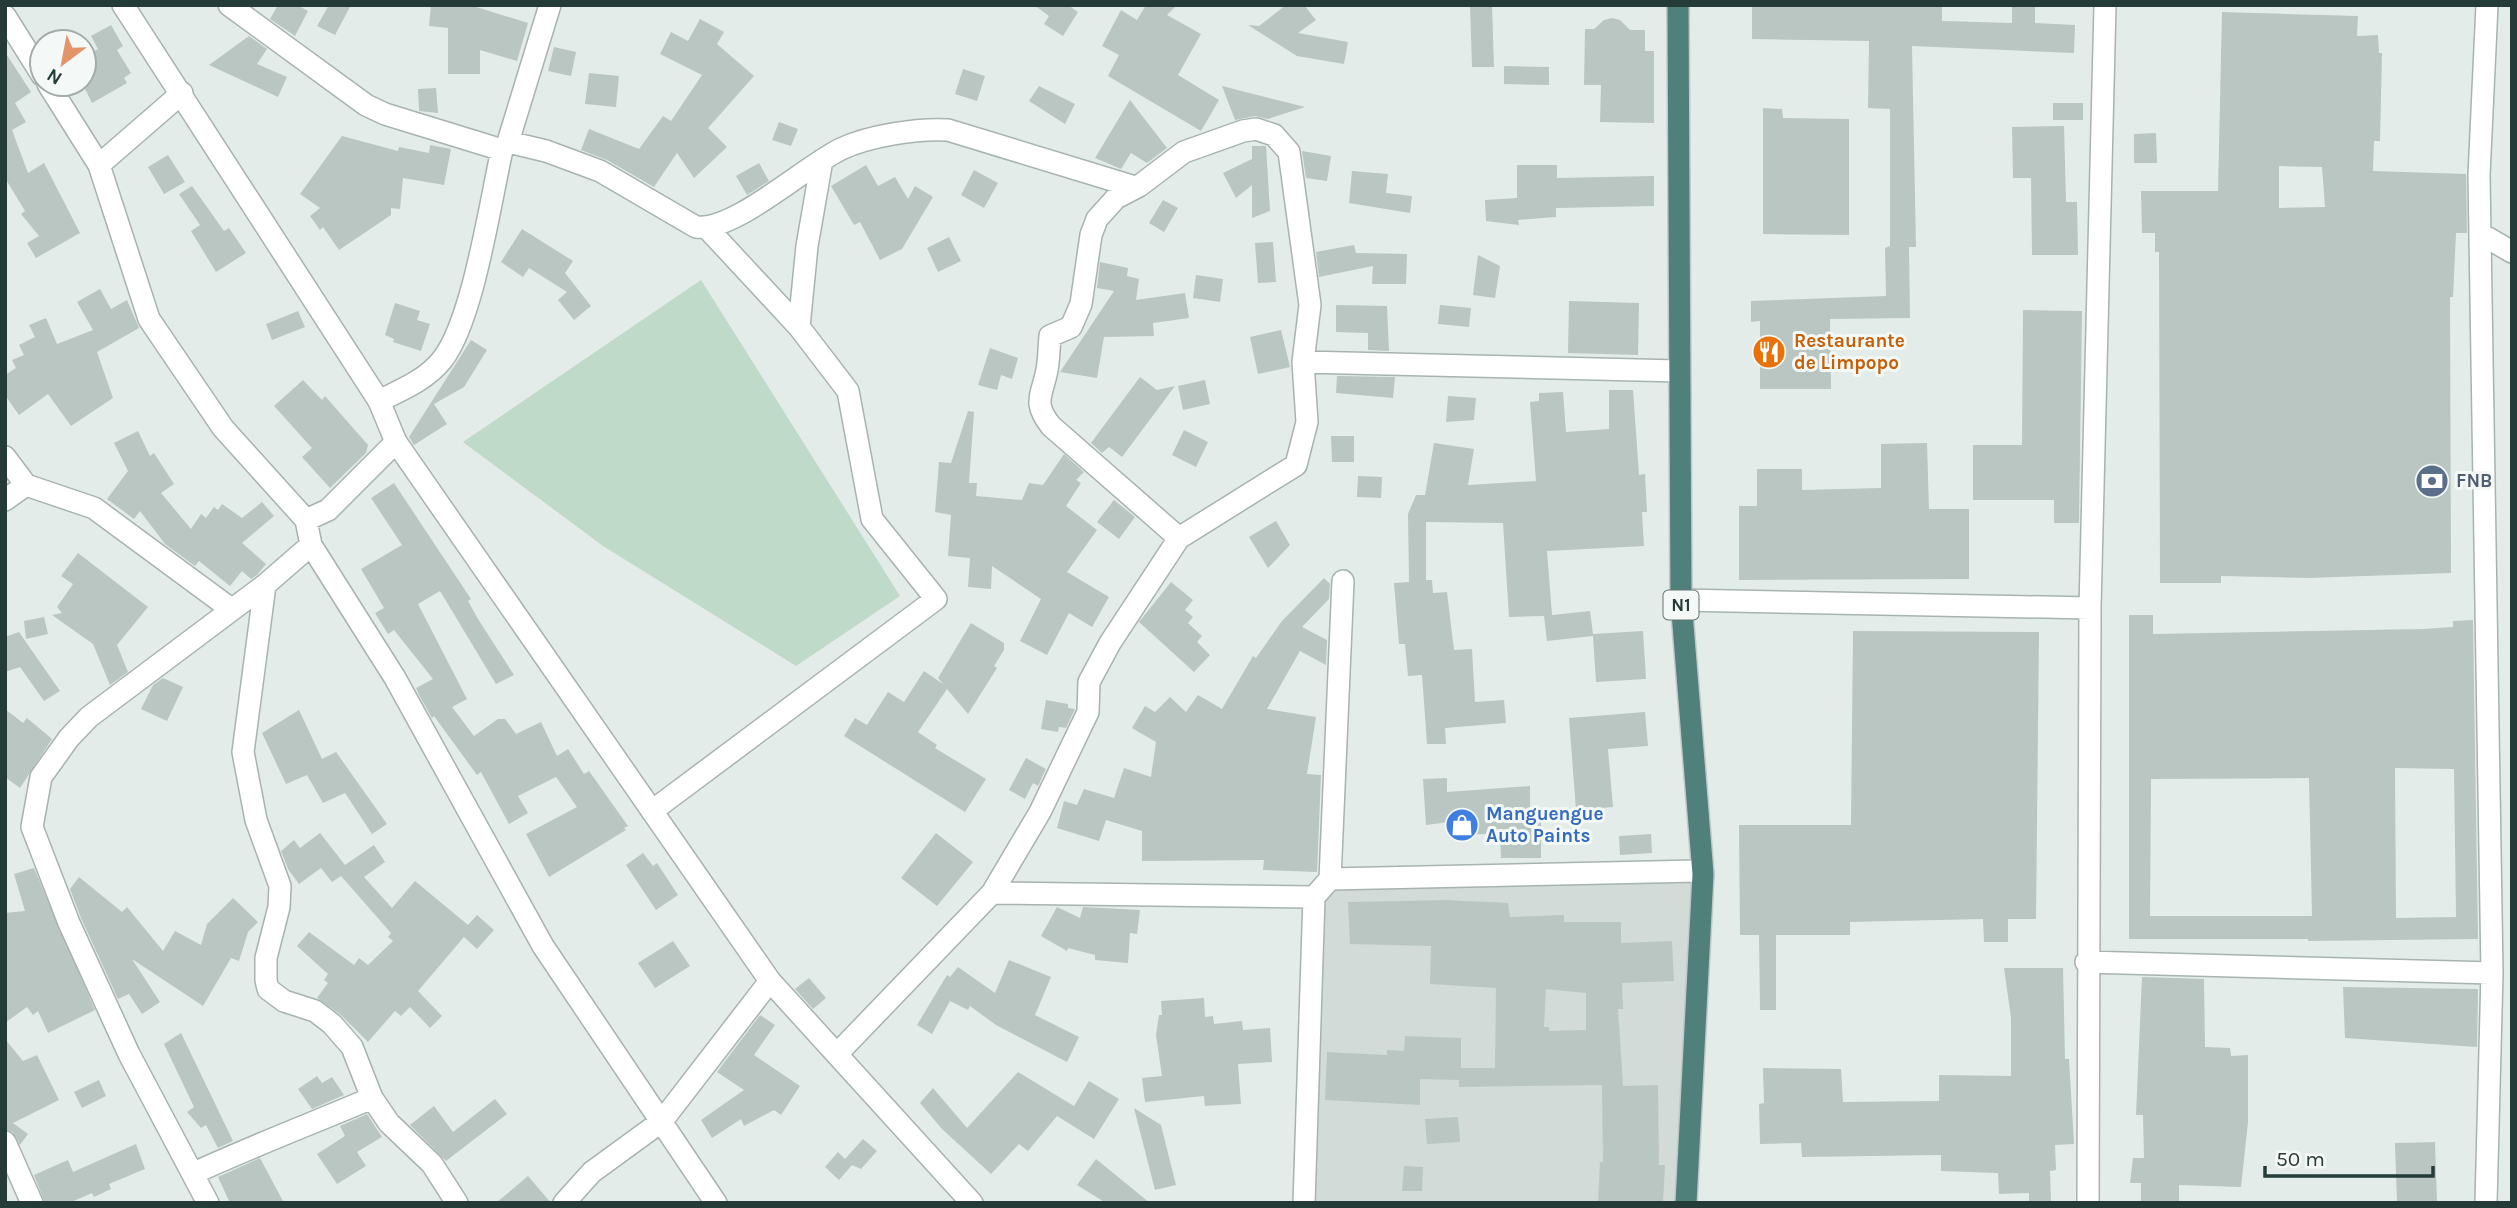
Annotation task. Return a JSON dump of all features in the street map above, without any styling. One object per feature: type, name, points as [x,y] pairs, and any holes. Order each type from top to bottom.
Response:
[{"type":"highway","name":"N1","points":[[1678,5],[1681,600],[1703,874],[1686,1203]]},
{"type":"street","points":[[122,5],[182,93],[379,401],[396,442],[770,981],[972,1203]]},
{"type":"street","points":[[229,5],[366,104],[385,114],[505,146],[546,150],[600,171],[681,219],[708,229],[799,327],[848,391],[872,519],[936,599],[652,811]]},
{"type":"street","points":[[379,401],[425,377],[443,359],[467,307],[505,146],[550,5]]},
{"type":"street","points":[[2088,1203],[2086,962],[2090,608],[2105,5]]},
{"type":"street","points":[[2486,1203],[2492,973],[2479,175],[2487,5]]},
{"type":"street","points":[[5,16],[28,53]]},
{"type":"street","points":[[99,165],[182,93]]},
{"type":"street","points":[[57,98],[99,165],[149,319],[223,428],[306,520],[310,545],[395,678],[530,926],[716,1203]]},
{"type":"street","points":[[708,229],[729,221],[843,148],[928,129],[947,130],[1135,187]]},
{"type":"street","points":[[837,1054],[992,894],[1040,812],[1088,712],[1088,682],[1179,538],[1296,465],[1307,422],[1303,362],[1310,305],[1289,152],[1274,135],[1256,129],[1184,152],[1116,198],[1097,219],[1091,235],[1081,304],[1071,327],[1049,336],[1047,369],[1039,399],[1041,412],[1051,426],[1179,538]]},
{"type":"street","points":[[799,327],[807,246],[822,160]]},
{"type":"street","points":[[2481,233],[2512,253]]},
{"type":"street","points":[[1303,362],[1679,371]]},
{"type":"street","points":[[306,520],[328,510],[396,442]]},
{"type":"street","points":[[5,457],[26,485],[94,509],[231,609]]},
{"type":"street","points":[[5,500],[26,485]]},
{"type":"street","points":[[208,1203],[129,1054],[69,923],[32,827],[41,777],[69,738],[89,717],[265,585],[310,545]]},
{"type":"street","points":[[1304,1203],[1314,897],[1330,879],[1343,581]]},
{"type":"street","points":[[265,585],[243,752],[256,820],[280,886],[279,907],[266,958],[265,980],[268,989],[284,1002],[315,1011],[332,1024],[352,1047],[372,1098],[389,1123],[432,1164],[457,1203]]},
{"type":"street","points":[[1681,600],[2090,608]]},
{"type":"street","points":[[1330,879],[1697,871],[1703,874]]},
{"type":"street","points":[[992,894],[1314,897]]},
{"type":"street","points":[[2086,962],[2492,973]]},
{"type":"street","points":[[564,1203],[592,1172],[662,1121],[770,981]]},
{"type":"street","points":[[194,1173],[257,1144],[280,1138],[372,1098]]},
{"type":"street","points":[[5,1142],[32,1203]]},
{"type":"shaded area","points":[[1697,871],[1688,1203],[1308,1203],[1324,885]]},
{"type":"green space","points":[[701,280],[900,596],[796,666],[603,546],[463,442]]},
{"type":"building","points":[[278,5],[297,5],[308,11],[295,36],[270,19]]},
{"type":"building","points":[[329,5],[351,5],[335,35],[317,26]]},
{"type":"building","points":[[431,5],[470,5],[528,23],[517,61],[480,50],[480,74],[448,74],[448,28],[429,26]]},
{"type":"building","points":[[1034,5],[1068,5],[1078,12],[1063,36],[1044,24],[1049,16]]},
{"type":"building","points":[[1146,5],[1177,5],[1167,15],[1201,34],[1178,75],[1219,100],[1201,131],[1108,76],[1119,55],[1102,46],[1121,10],[1137,20]]},
{"type":"building","points":[[1286,5],[1304,5],[1316,20],[1298,33],[1348,42],[1344,64],[1297,56],[1248,25],[1259,26]]},
{"type":"building","points":[[1470,5],[1492,5],[1494,67],[1472,67]]},
{"type":"building","points":[[1752,5],[1942,5],[1942,21],[2012,23],[2012,5],[2035,5],[2035,23],[2075,25],[2074,53],[1912,46],[1916,247],[1909,247],[1910,318],[1830,319],[1831,389],[1760,389],[1760,321],[1751,322],[1751,301],[1886,296],[1885,248],[1890,246],[1890,109],[1868,108],[1869,41],[1752,39]]},
{"type":"building","points":[[2222,12],[2358,16],[2357,36],[2378,35],[2379,53],[2382,53],[2380,141],[2374,141],[2373,171],[2466,174],[2467,233],[2456,233],[2453,297],[2450,297],[2451,573],[2308,578],[2221,576],[2221,583],[2160,583],[2159,252],[2155,252],[2155,233],[2142,233],[2141,191],[2218,191]],"holes":[[[2279,166],[2322,167],[2325,207],[2279,208]]]},
{"type":"building","points":[[700,19],[724,32],[717,44],[754,76],[708,128],[727,147],[694,178],[677,153],[654,187],[607,160],[581,150],[589,129],[639,149],[663,116],[671,121],[702,75],[660,54],[671,32],[688,41]]},
{"type":"building","points":[[1604,20],[1620,20],[1630,30],[1645,30],[1645,51],[1654,51],[1654,123],[1600,122],[1601,85],[1584,85],[1585,29],[1594,29]]},
{"type":"building","points":[[111,25],[123,46],[117,50],[131,73],[124,78],[127,83],[92,103],[90,98],[98,98],[98,32]]},
{"type":"building","points":[[249,36],[267,49],[257,64],[287,77],[278,97],[209,65]]},
{"type":"building","points":[[554,47],[576,52],[571,76],[548,71]]},
{"type":"building","points":[[5,52],[28,87],[28,94],[15,103],[26,122],[12,130],[28,173],[44,163],[80,233],[36,258],[27,243],[39,236],[21,214],[25,211],[5,178]]},
{"type":"building","points":[[1504,66],[1549,67],[1549,85],[1504,84]]},
{"type":"building","points":[[963,69],[985,76],[977,101],[955,94]]},
{"type":"building","points":[[589,73],[619,76],[616,107],[585,104]]},
{"type":"building","points":[[1039,86],[1075,104],[1065,124],[1029,101]]},
{"type":"building","points":[[1222,86],[1305,107],[1268,119],[1255,116],[1235,120]]},
{"type":"building","points":[[436,88],[438,113],[419,111],[418,89]]},
{"type":"building","points":[[1130,100],[1167,148],[1147,163],[1131,153],[1121,169],[1095,158]]},
{"type":"building","points":[[2053,103],[2083,103],[2083,120],[2053,120]]},
{"type":"building","points":[[1763,108],[1782,109],[1783,118],[1849,119],[1849,235],[1763,234]]},
{"type":"building","points":[[779,122],[798,129],[791,146],[772,140]]},
{"type":"building","points":[[2064,126],[2066,202],[2077,202],[2078,255],[2032,255],[2031,178],[2013,178],[2012,127]]},
{"type":"building","points":[[2156,133],[2157,163],[2134,163],[2134,134]]},
{"type":"building","points":[[342,136],[398,151],[399,147],[429,153],[430,145],[451,149],[444,185],[403,178],[400,209],[391,208],[391,215],[339,250],[323,227],[320,230],[310,216],[320,208],[300,194]]},
{"type":"building","points":[[1252,146],[1266,146],[1270,211],[1252,218],[1252,185],[1236,198],[1223,173],[1252,159]]},
{"type":"building","points":[[1302,151],[1331,156],[1327,181],[1306,178]]},
{"type":"building","points":[[168,155],[185,182],[164,194],[148,167]]},
{"type":"building","points":[[759,163],[769,181],[747,195],[736,176]]},
{"type":"building","points":[[866,165],[878,186],[895,177],[908,199],[915,186],[933,197],[902,249],[880,260],[860,222],[854,225],[831,186]]},
{"type":"building","points":[[1517,165],[1557,165],[1557,178],[1654,176],[1654,206],[1556,208],[1556,217],[1518,220],[1519,225],[1486,221],[1485,200],[1517,198]]},
{"type":"building","points":[[974,170],[998,183],[984,208],[961,195]]},
{"type":"building","points":[[1352,171],[1388,174],[1386,193],[1412,196],[1410,213],[1349,203]]},
{"type":"building","points":[[192,186],[224,231],[229,228],[246,253],[216,272],[191,231],[200,225],[179,194]]},
{"type":"building","points":[[1163,200],[1178,208],[1164,232],[1149,223]]},
{"type":"building","points":[[522,229],[573,261],[565,273],[591,306],[574,320],[558,300],[567,292],[529,268],[523,277],[501,262]]},
{"type":"building","points":[[949,237],[961,261],[938,272],[927,248]]},
{"type":"building","points":[[1273,242],[1276,282],[1258,283],[1255,243]]},
{"type":"building","points":[[1354,245],[1356,253],[1407,254],[1406,284],[1372,284],[1373,266],[1319,277],[1316,252]]},
{"type":"building","points":[[1478,255],[1500,266],[1495,298],[1473,295]]},
{"type":"building","points":[[1100,262],[1128,268],[1127,276],[1139,279],[1136,300],[1185,293],[1189,318],[1153,323],[1154,336],[1104,337],[1097,378],[1060,372],[1114,291],[1097,288]]},
{"type":"building","points":[[1196,275],[1223,279],[1220,302],[1193,298]]},
{"type":"building","points":[[100,289],[111,309],[127,300],[139,328],[97,352],[113,398],[71,426],[48,394],[19,415],[5,395],[5,375],[16,368],[12,360],[24,355],[19,345],[35,337],[29,325],[46,318],[57,344],[93,330],[77,302]]},
{"type":"building","points":[[1569,301],[1639,303],[1638,355],[1568,353]]},
{"type":"building","points":[[395,303],[420,311],[417,320],[430,324],[421,351],[393,342],[394,339],[385,335]]},
{"type":"building","points":[[1336,305],[1387,306],[1389,351],[1368,350],[1368,333],[1336,332]]},
{"type":"building","points":[[1440,305],[1471,308],[1469,327],[1438,324]]},
{"type":"building","points":[[2023,310],[2082,311],[2079,523],[2054,523],[2054,500],[1973,500],[1973,445],[2022,445]]},
{"type":"building","points":[[298,311],[305,327],[272,340],[266,324]]},
{"type":"building","points":[[1281,330],[1290,367],[1258,374],[1250,337]]},
{"type":"building","points":[[471,340],[487,350],[464,387],[434,404],[447,424],[414,445],[409,437]]},
{"type":"building","points":[[990,348],[1018,358],[1012,379],[1001,375],[997,390],[978,385]]},
{"type":"building","points":[[1337,376],[1395,377],[1393,398],[1336,393]]},
{"type":"building","points":[[1140,377],[1157,390],[1175,386],[1122,457],[1109,447],[1102,453],[1091,443]]},
{"type":"building","points":[[303,380],[322,400],[325,396],[368,445],[366,453],[330,488],[302,457],[312,448],[274,406]]},
{"type":"building","points":[[1205,380],[1210,404],[1183,410],[1178,386]]},
{"type":"building","points":[[1609,390],[1633,390],[1639,475],[1645,474],[1647,512],[1642,512],[1644,546],[1547,551],[1552,615],[1590,611],[1593,634],[1643,631],[1646,679],[1596,682],[1593,636],[1547,641],[1544,616],[1509,617],[1503,523],[1426,522],[1426,580],[1432,580],[1433,593],[1447,592],[1454,650],[1472,649],[1475,702],[1504,700],[1506,723],[1445,728],[1446,744],[1427,744],[1422,675],[1408,676],[1405,644],[1399,644],[1394,583],[1409,582],[1408,514],[1416,495],[1425,495],[1434,443],[1474,449],[1468,485],[1536,481],[1530,402],[1539,401],[1539,393],[1563,392],[1566,432],[1609,429]]},
{"type":"building","points":[[1448,396],[1476,398],[1474,420],[1446,422]]},
{"type":"building","points":[[968,411],[974,412],[969,483],[977,483],[976,496],[1022,500],[1029,483],[1043,485],[1064,454],[1084,472],[1076,480],[1081,483],[1066,506],[1097,530],[1067,572],[1109,597],[1092,627],[1069,613],[1047,655],[1020,641],[1041,599],[992,566],[991,589],[968,587],[970,558],[948,556],[951,515],[935,512],[939,462],[951,463]]},
{"type":"building","points":[[1184,430],[1208,442],[1196,467],[1172,455]]},
{"type":"building","points":[[138,431],[150,456],[154,453],[174,484],[161,493],[191,529],[201,514],[206,518],[214,507],[218,510],[222,504],[242,518],[262,502],[274,516],[242,543],[266,564],[257,575],[251,579],[242,571],[230,586],[199,561],[195,566],[165,544],[140,511],[134,519],[107,499],[128,471],[114,443]]},
{"type":"building","points":[[1331,436],[1354,436],[1354,462],[1332,462]]},
{"type":"building","points":[[1927,443],[1929,509],[1969,509],[1969,579],[1739,580],[1739,506],[1757,506],[1757,469],[1802,469],[1802,490],[1881,488],[1881,444]]},
{"type":"building","points":[[1358,476],[1382,477],[1381,498],[1357,497]]},
{"type":"building","points":[[394,483],[471,599],[468,601],[478,619],[514,675],[496,684],[440,591],[418,604],[467,699],[452,707],[474,736],[498,719],[505,719],[516,734],[541,722],[557,756],[568,749],[584,774],[589,771],[628,826],[624,828],[626,830],[549,877],[526,834],[577,807],[556,777],[518,796],[528,813],[509,824],[481,772],[477,775],[434,716],[432,718],[419,695],[416,688],[433,679],[394,630],[388,634],[375,613],[384,608],[361,569],[402,545],[371,498]]},
{"type":"building","points":[[1114,500],[1135,517],[1119,539],[1097,522]]},
{"type":"building","points":[[1276,521],[1290,545],[1268,568],[1249,537]]},
{"type":"building","points":[[78,553],[148,607],[117,645],[128,672],[110,685],[93,644],[52,615],[62,613],[57,607],[73,584],[61,576]]},
{"type":"building","points":[[1324,578],[1330,584],[1329,599],[1302,627],[1327,640],[1326,665],[1300,651],[1267,709],[1316,717],[1307,774],[1321,775],[1317,872],[1263,870],[1264,860],[1142,861],[1142,831],[1106,820],[1099,841],[1057,828],[1064,801],[1077,805],[1084,789],[1114,798],[1124,768],[1151,777],[1156,742],[1132,728],[1145,706],[1155,712],[1170,697],[1186,712],[1198,695],[1222,709],[1253,656],[1256,658],[1282,621]]},
{"type":"building","points":[[1171,582],[1193,600],[1185,610],[1193,617],[1188,623],[1202,636],[1197,642],[1210,655],[1194,672],[1139,622]]},
{"type":"building","points":[[2129,615],[2153,615],[2153,634],[2423,629],[2453,627],[2453,621],[2473,620],[2478,939],[2129,939]],"holes":[[[2395,768],[2454,769],[2456,917],[2396,918]],[[2309,778],[2312,916],[2150,916],[2151,779]]]},
{"type":"building","points":[[44,617],[48,634],[26,639],[24,621]]},
{"type":"building","points":[[971,623],[1004,643],[1004,650],[994,666],[997,668],[968,714],[947,689],[918,732],[937,745],[935,748],[986,779],[965,812],[844,736],[855,718],[867,725],[888,692],[904,702],[924,671],[943,684],[938,678]]},
{"type":"building","points":[[1853,631],[2039,632],[2036,919],[2008,919],[2008,942],[1984,942],[1983,919],[1850,922],[1850,935],[1776,935],[1776,1010],[1760,1010],[1759,935],[1740,935],[1739,825],[1851,825]]},
{"type":"building","points":[[19,632],[60,691],[44,701],[20,667],[5,672],[5,637]]},
{"type":"building","points":[[163,678],[183,687],[167,721],[141,709],[153,685]]},
{"type":"building","points":[[1046,700],[1068,704],[1068,708],[1075,709],[1066,728],[1059,727],[1058,732],[1041,729]]},
{"type":"building","points":[[5,709],[23,723],[27,718],[52,739],[20,788],[5,777]]},
{"type":"building","points":[[299,710],[322,759],[336,752],[387,824],[372,834],[345,793],[323,803],[307,775],[286,784],[262,733]]},
{"type":"building","points":[[1645,712],[1648,746],[1608,749],[1613,807],[1576,810],[1569,718]]},
{"type":"building","points":[[1026,758],[1046,769],[1038,786],[1033,783],[1025,799],[1009,790]]},
{"type":"building","points":[[1447,778],[1447,792],[1530,786],[1530,819],[1541,819],[1541,858],[1501,858],[1500,833],[1450,836],[1449,822],[1426,825],[1423,779]]},
{"type":"building","points":[[320,833],[345,865],[374,845],[385,862],[364,877],[392,908],[415,881],[468,925],[477,915],[494,930],[477,949],[464,937],[418,991],[442,1016],[430,1028],[410,1007],[401,1016],[395,1011],[368,1042],[340,1014],[317,998],[328,983],[324,980],[328,974],[297,946],[309,932],[354,965],[359,958],[368,965],[393,941],[388,937],[391,933],[341,876],[332,882],[321,868],[299,884],[288,869],[281,851],[294,840],[300,848]]},
{"type":"building","points":[[936,833],[973,862],[937,906],[901,878]]},
{"type":"building","points":[[1651,834],[1652,853],[1620,855],[1619,836]]},
{"type":"building","points":[[643,853],[653,866],[657,863],[678,895],[656,910],[626,865]]},
{"type":"building","points":[[34,868],[95,1010],[48,1033],[38,1011],[33,1015],[27,1007],[5,1023],[5,913],[25,911],[14,874]]},
{"type":"building","points":[[79,877],[122,912],[127,907],[163,951],[175,931],[201,945],[207,924],[233,898],[258,922],[248,932],[239,961],[231,958],[203,1006],[132,959],[160,1002],[142,1014],[129,994],[118,999],[70,889]]},
{"type":"building","points":[[1447,900],[1508,903],[1510,917],[1564,915],[1564,922],[1621,922],[1621,943],[1672,941],[1674,981],[1622,983],[1623,1009],[1618,1009],[1623,1086],[1658,1085],[1659,1165],[1665,1165],[1663,1203],[1598,1203],[1600,1162],[1603,1162],[1602,1085],[1459,1087],[1459,1080],[1420,1079],[1420,1105],[1325,1100],[1327,1052],[1387,1055],[1387,1050],[1404,1051],[1405,1036],[1461,1038],[1461,1068],[1495,1068],[1496,988],[1430,984],[1431,946],[1350,944],[1348,902]],"holes":[[[1546,989],[1586,993],[1586,1030],[1549,1031],[1549,1027],[1544,1027]]]},
{"type":"building","points":[[1057,907],[1080,918],[1083,907],[1140,910],[1137,934],[1130,933],[1128,963],[1095,960],[1095,955],[1068,948],[1067,951],[1041,936]]},
{"type":"building","points":[[673,941],[690,966],[655,988],[638,963]]},
{"type":"building","points":[[1009,960],[1051,977],[1035,1015],[1079,1037],[1067,1062],[996,1025],[970,1006],[968,1010],[950,1001],[932,1034],[917,1025],[947,975],[950,977],[958,967],[995,993]]},
{"type":"building","points":[[2004,968],[2063,968],[2065,1059],[2069,1059],[2074,1144],[2055,1145],[2056,1170],[2050,1171],[2051,1203],[2029,1203],[2029,1193],[1999,1194],[1998,1173],[1941,1171],[1941,1155],[1802,1157],[1801,1143],[1760,1144],[1759,1104],[1764,1103],[1763,1068],[1841,1069],[1843,1102],[1939,1101],[1939,1075],[2011,1076],[2011,1018]]},
{"type":"building","points":[[2142,977],[2204,979],[2205,1047],[2230,1048],[2231,1056],[2248,1055],[2248,1122],[2241,1187],[2179,1185],[2179,1203],[2141,1203],[2141,1183],[2130,1183],[2133,1158],[2144,1158],[2143,1115],[2136,1115]]},
{"type":"building","points":[[809,978],[826,998],[813,1009],[795,989]]},
{"type":"building","points":[[2343,987],[2478,989],[2477,1047],[2345,1038]]},
{"type":"building","points":[[1204,998],[1205,1017],[1213,1016],[1214,1024],[1242,1021],[1243,1030],[1270,1028],[1272,1062],[1238,1064],[1241,1104],[1205,1106],[1204,1096],[1145,1102],[1142,1078],[1162,1076],[1156,1035],[1159,1015],[1162,1015],[1161,1001]]},
{"type":"building","points":[[760,1015],[775,1025],[754,1055],[800,1086],[781,1115],[774,1110],[744,1126],[741,1119],[712,1138],[701,1120],[744,1090],[717,1072]]},
{"type":"building","points":[[181,1033],[233,1141],[218,1148],[206,1125],[201,1128],[187,1112],[194,1107],[164,1044]]},
{"type":"building","points":[[5,1039],[23,1061],[37,1055],[59,1100],[13,1123],[28,1134],[20,1145],[13,1132],[5,1129]]},
{"type":"building","points":[[1018,1072],[1074,1106],[1089,1081],[1119,1099],[1094,1139],[1057,1116],[1028,1151],[1019,1144],[991,1174],[942,1129],[920,1103],[933,1088],[967,1128]]},
{"type":"building","points":[[317,1076],[322,1083],[332,1077],[344,1095],[312,1109],[298,1089]]},
{"type":"building","points":[[99,1080],[106,1096],[82,1108],[74,1092]]},
{"type":"building","points":[[495,1099],[507,1114],[446,1161],[410,1125],[434,1106],[453,1132]]},
{"type":"building","points":[[1134,1108],[1161,1125],[1176,1185],[1155,1190]]},
{"type":"building","points":[[367,1114],[382,1137],[357,1152],[366,1166],[337,1184],[317,1154],[345,1136],[340,1126]]},
{"type":"building","points":[[1458,1117],[1460,1142],[1427,1144],[1425,1119]]},
{"type":"building","points":[[863,1139],[877,1151],[861,1169],[852,1165],[839,1180],[825,1167],[838,1152],[845,1159]]},
{"type":"building","points":[[2435,1142],[2437,1203],[2397,1203],[2395,1143]]},
{"type":"building","points":[[136,1144],[145,1169],[109,1184],[111,1189],[94,1197],[92,1193],[69,1203],[45,1203],[34,1175],[68,1160],[73,1172]]},
{"type":"building","points":[[260,1158],[284,1203],[230,1203],[218,1177]]},
{"type":"building","points":[[1096,1159],[1150,1203],[1106,1203],[1077,1185]]},
{"type":"building","points":[[1404,1166],[1423,1167],[1422,1191],[1402,1191]]},
{"type":"building","points":[[528,1176],[551,1203],[496,1203]]},
{"type":"place","name":"Restaurante de Limpopo","points":[[1769,352]]},
{"type":"place","name":"FNB","points":[[2432,481]]},
{"type":"place","name":"Manguengue Auto Paints","points":[[1462,825]]}]
